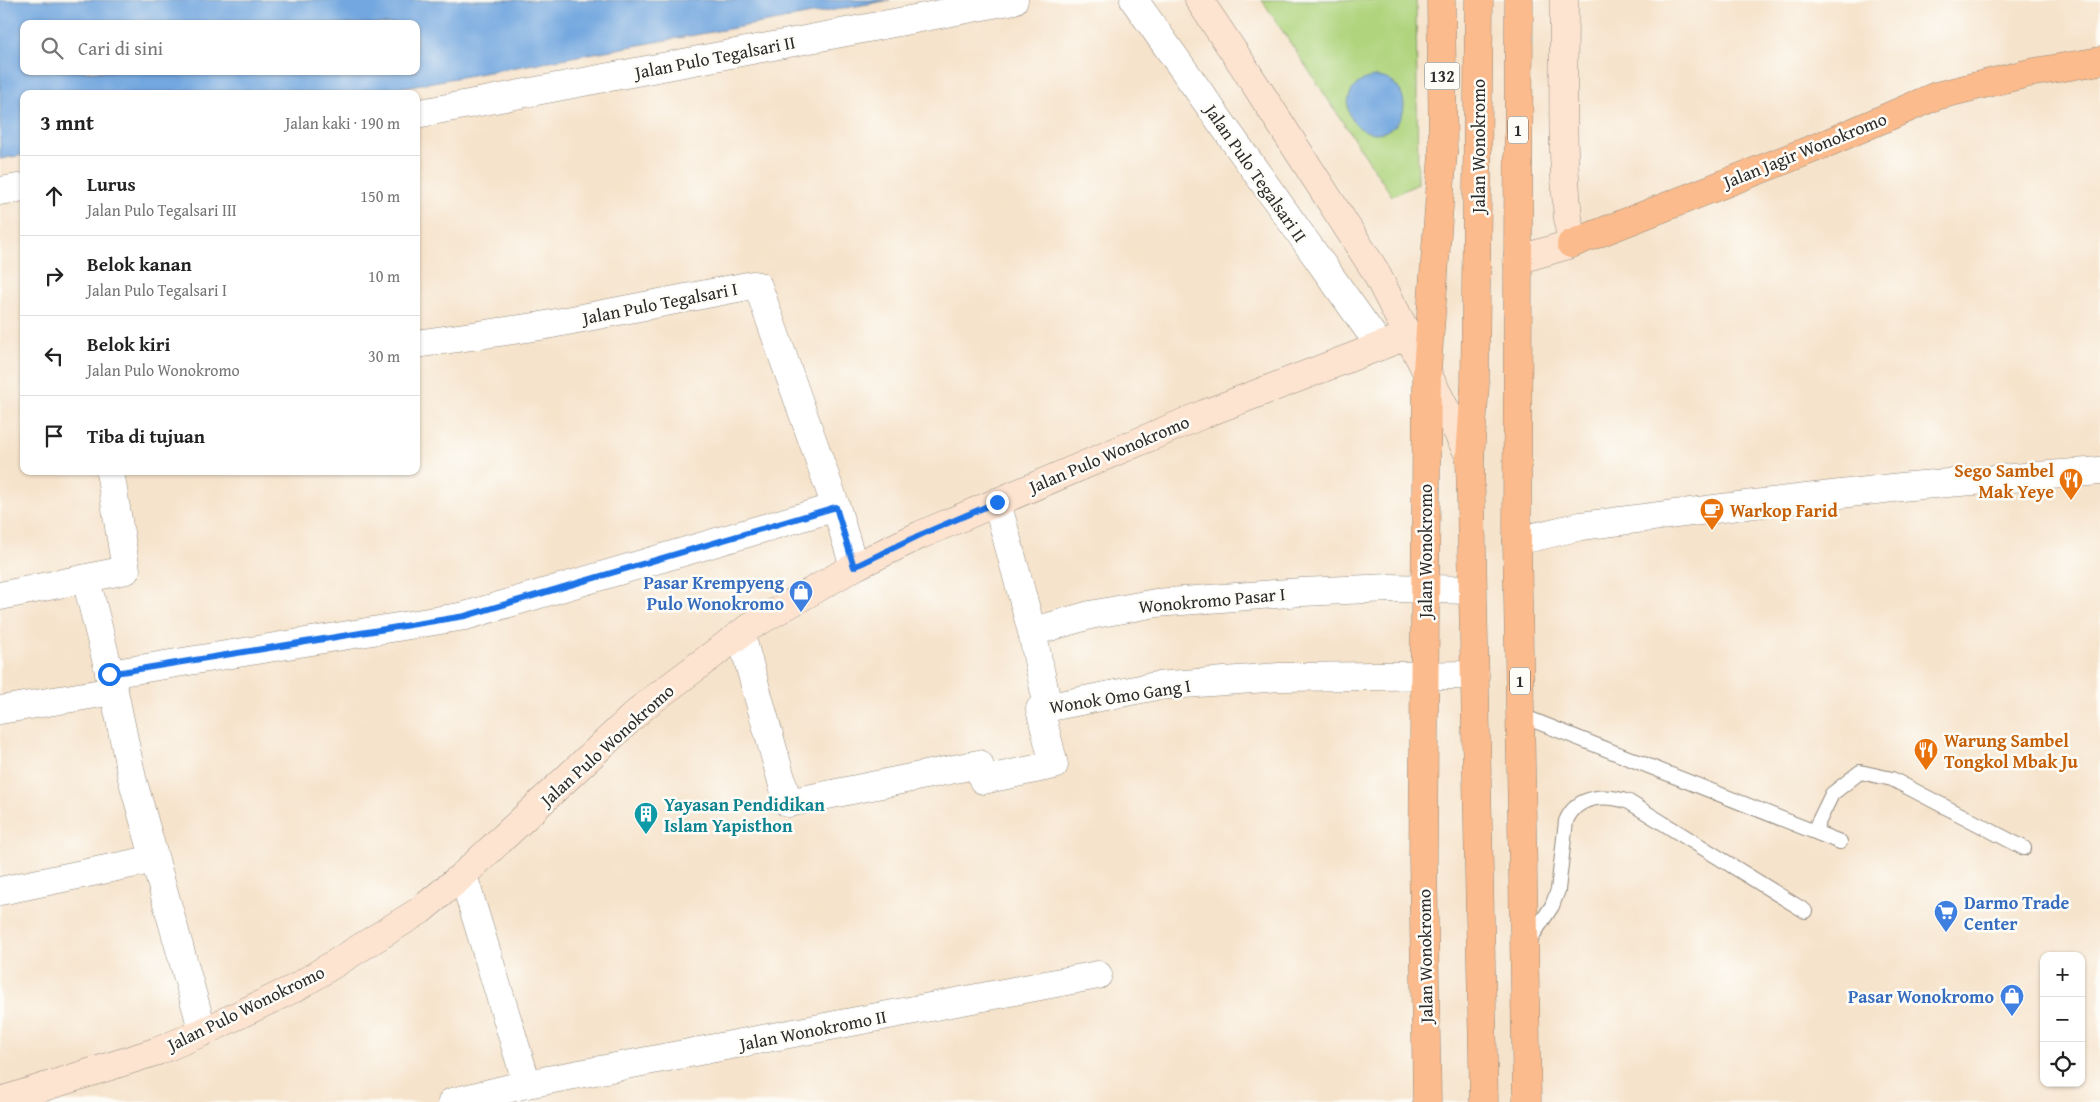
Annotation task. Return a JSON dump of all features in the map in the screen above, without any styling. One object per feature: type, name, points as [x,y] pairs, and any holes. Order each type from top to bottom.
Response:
[{"type":"main road","points":[[1198,0],[1240,61],[1374,269],[1470,457]]},
{"type":"main road","name":"Jalan Wonokromo","points":[[1427,1102],[1423,859],[1426,370],[1443,152],[1441,0]]},
{"type":"main road","name":"Jalan Wonokromo","points":[[1479,0],[1475,384],[1470,457],[1484,1102]]},
{"type":"main road","name":"1","points":[[1519,0],[1517,541],[1527,1102]]},
{"type":"main road","points":[[1564,0],[1565,171],[1567,215],[1571,244]]},
{"type":"main road","name":"Jalan Jagir Wonokromo","points":[[1517,260],[1571,244],[1825,144],[1936,96],[2029,73],[2100,61]]},
{"type":"main road","points":[[1443,152],[1477,248]]},
{"type":"main road","name":"Jalan Pulo Wonokromo","points":[[0,1101],[158,1051],[203,1032],[297,987],[421,910],[463,876],[644,707],[752,626],[854,567],[920,535],[1204,414],[1409,335]]},
{"type":"street","name":"Jalan Pulo Tegalsari II","points":[[420,113],[1014,0]]},
{"type":"street","name":"Jalan Pulo Tegalsari II","points":[[1134,0],[1380,346]]},
{"type":"street","points":[[0,191],[20,188]]},
{"type":"street","name":"Jalan Pulo Tegalsari I","points":[[420,343],[540,326],[753,285],[758,286],[836,507],[854,567]]},
{"type":"street","points":[[1517,541],[1581,526],[1754,504],[1910,486],[2100,471]]},
{"type":"street","points":[[0,596],[124,571],[127,567],[111,475]]},
{"type":"street","points":[[997,502],[1032,632],[1048,707]]},
{"type":"street","points":[[0,710],[111,682],[465,616],[836,507]]},
{"type":"street","points":[[86,579],[132,778],[203,1032]]},
{"type":"street","name":"Wonokromo Pasar I","points":[[1032,632],[1090,616],[1156,603],[1390,588],[1472,590]]},
{"type":"street","name":"Wonok Omo Gang I","points":[[741,635],[788,803],[979,764],[983,780],[1054,765],[1040,709],[1156,686],[1280,677],[1475,675]]},
{"type":"street","points":[[0,891],[155,859]]},
{"type":"street","points":[[463,876],[527,1084]]},
{"type":"street","name":"Jalan Wonokromo II","points":[[452,1102],[527,1084],[1098,975]]},
{"type":"lane","points":[[1520,715],[1840,842]]},
{"type":"lane","points":[[1814,831],[1832,794],[1860,772],[1892,779],[2024,848]]},
{"type":"lane","points":[[1524,948],[1552,906],[1558,890],[1566,821],[1570,812],[1579,804],[1604,796],[1629,802],[1805,911]]},
{"type":"green space","points":[[1262,0],[1416,0],[1418,184],[1392,196]]},
{"type":"water","points":[[0,0],[890,0],[388,90],[20,90],[20,156],[0,159]]},
{"type":"water","points":[[1376,77],[1387,79],[1396,85],[1402,94],[1404,105],[1402,116],[1396,125],[1387,131],[1376,133],[1365,131],[1356,125],[1350,116],[1348,105],[1350,94],[1356,85],[1365,79]]},
{"type":"place","name":"Sego Sambel Mak Yeye","points":[[2071,501]]},
{"type":"place","name":"Warkop Farid","points":[[1712,531]]},
{"type":"place","name":"Pasar Krempyeng Pulo Wonokromo","points":[[801,613]]},
{"type":"place","name":"Warung Sambel Tongkol Mbak Ju","points":[[1926,771]]},
{"type":"place","name":"Yayasan Pendidikan Islam Yapisthon","points":[[646,835]]},
{"type":"place","name":"Darmo Trade Center","points":[[1946,933]]},
{"type":"place","name":"Pasar Wonokromo","points":[[2012,1017]]},
{"type":"route","points":[[109,674],[465,616],[836,507],[854,567],[920,535],[997,502]]}]
